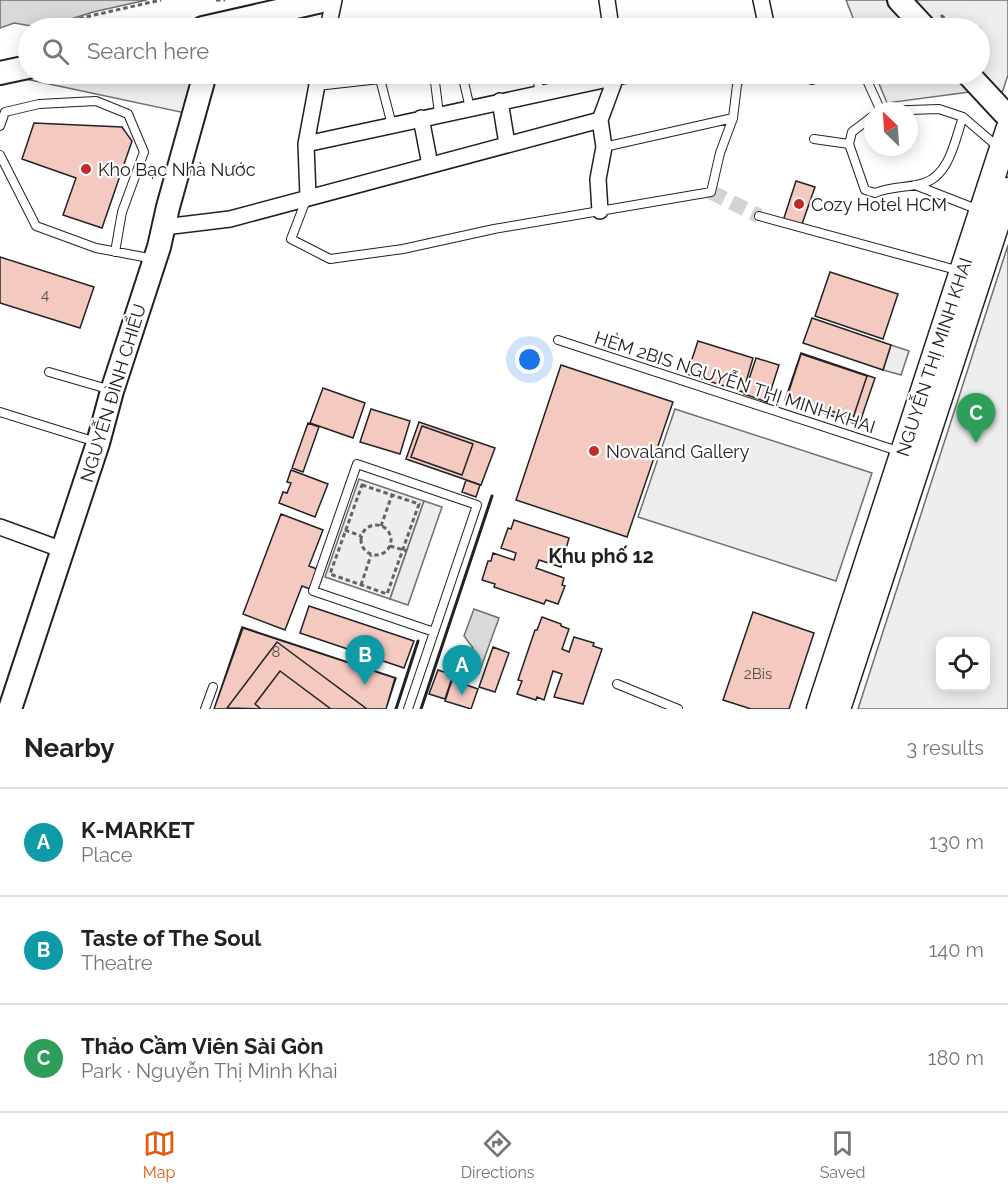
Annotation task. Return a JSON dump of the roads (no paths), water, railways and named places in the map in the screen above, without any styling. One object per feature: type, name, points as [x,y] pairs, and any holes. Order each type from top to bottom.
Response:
[{"type":"main road","name":"NGUYỄN THỊ MINH KHAI","points":[[838,709],[902,453],[1005,140]]},
{"type":"main road","name":"NGUYỄN THỊ MINH KHAI","points":[[819,709],[869,586],[1008,190]]},
{"type":"street","points":[[250,18],[326,0]]},
{"type":"street","points":[[330,18],[334,0]]},
{"type":"street","points":[[607,0],[610,18]]},
{"type":"street","points":[[760,0],[764,18]]},
{"type":"street","points":[[899,0],[916,18]]},
{"type":"street","points":[[0,73],[18,69]]},
{"type":"street","name":"NGUYỄN ĐÌNH CHIỂU","points":[[10,709],[98,443],[112,391],[155,259],[203,84]]},
{"type":"street","points":[[308,197],[306,144],[317,84]]},
{"type":"street","points":[[306,144],[576,84]]},
{"type":"street","points":[[600,211],[598,179],[604,147],[600,120],[617,84]]},
{"type":"street","points":[[977,84],[1008,117]]},
{"type":"street","points":[[500,101],[507,144]]},
{"type":"street","points":[[421,118],[429,165]]},
{"type":"street","points":[[164,226],[230,219],[600,120]]},
{"type":"street","points":[[0,527],[63,550]]},
{"type":"lane","points":[[381,84],[392,124]]},
{"type":"lane","points":[[435,84],[439,114]]},
{"type":"lane","points":[[464,84],[470,108]]},
{"type":"lane","points":[[538,84],[540,92]]},
{"type":"lane","points":[[308,197],[291,239],[330,259],[402,249],[494,229],[711,192],[720,153],[733,118],[737,84]]},
{"type":"lane","points":[[869,84],[877,102]]},
{"type":"lane","points":[[0,126],[5,112],[39,104],[96,101],[128,114],[144,152],[122,212],[115,252]]},
{"type":"lane","points":[[918,110],[939,110],[963,117],[1005,140]]},
{"type":"lane","points":[[864,123],[852,132],[849,144],[865,190],[874,193],[935,177],[944,169],[963,117]]},
{"type":"lane","points":[[604,147],[733,118]]},
{"type":"lane","points":[[814,139],[849,144]]},
{"type":"lane","points":[[0,155],[36,225],[96,248],[155,259]]},
{"type":"lane","points":[[914,184],[981,211]]},
{"type":"lane","points":[[759,216],[961,272]]},
{"type":"lane","name":"HẺM 2BIS NGUYỄN THỊ MINH KHAI","points":[[558,340],[902,453]]},
{"type":"lane","points":[[49,372],[112,391]]},
{"type":"lane","points":[[0,412],[98,443]]},
{"type":"lane","points":[[408,709],[477,505],[357,464],[313,591],[434,632]]},
{"type":"lane","points":[[617,684],[678,709]]},
{"type":"lane","points":[[205,709],[213,687]]},
{"type":"tunnel","points":[[711,192],[759,216]]},
{"type":"place","name":"Kho Bạc Nhà Nước","points":[[86,169]]},
{"type":"place","name":"Cozy Hotel HCM","points":[[799,204]]},
{"type":"place","name":"Thảo Cầm Viên Sài Gòn","points":[[976,443]]},
{"type":"place","name":"Novaland Gallery","points":[[594,451]]},
{"type":"place","name":"Taste of The Soul","points":[[365,685]]},
{"type":"place","name":"K-MARKET","points":[[462,695]]},
{"type":"district","name":"Khu phố 12","points":[[601,556]]}]
